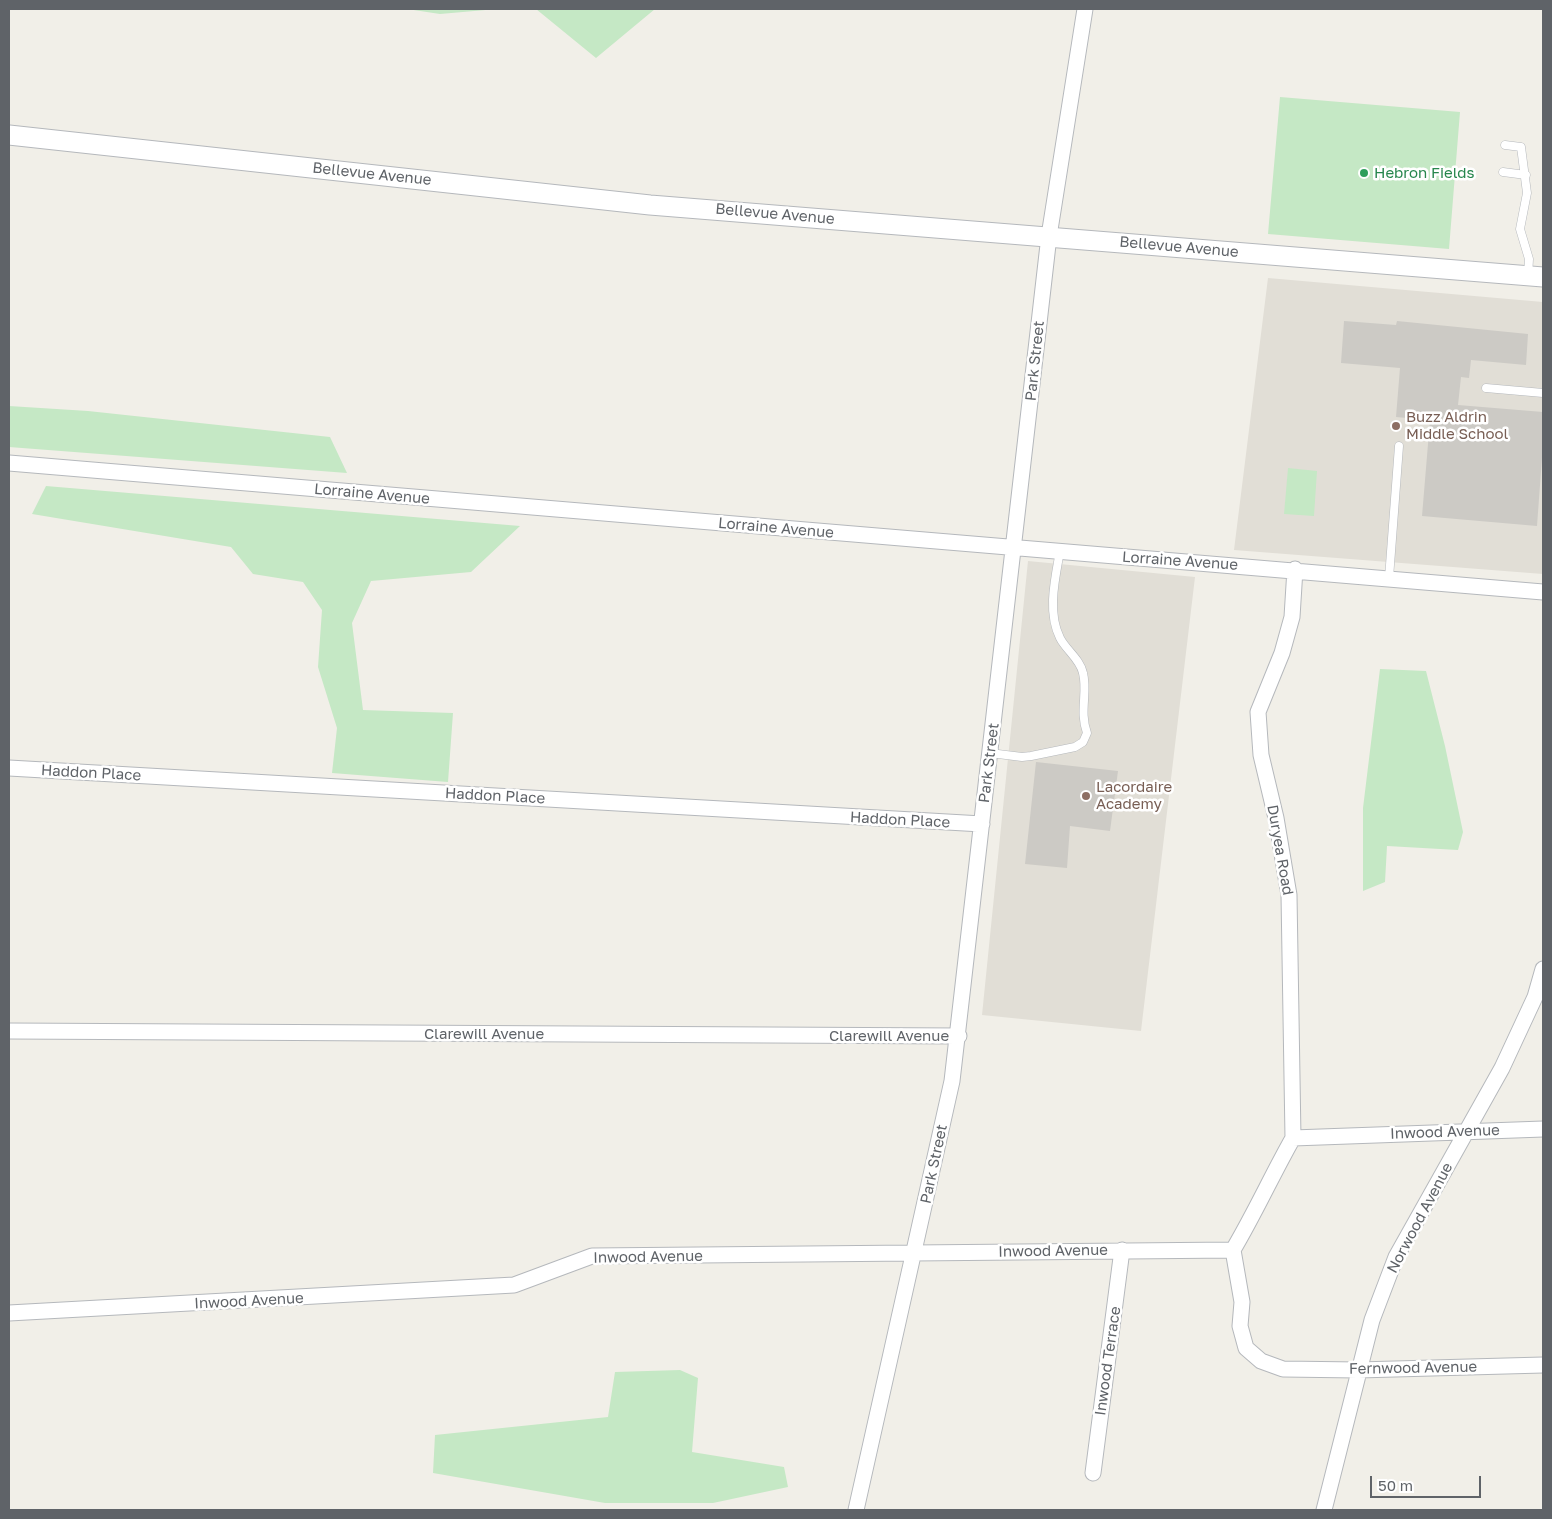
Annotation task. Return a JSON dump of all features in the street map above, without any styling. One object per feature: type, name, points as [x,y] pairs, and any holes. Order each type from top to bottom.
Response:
[{"type":"street","name":"Park Street","points":[[856,1510],[952,1081],[959,1036],[1050,236],[1085,9]]},
{"type":"street","name":"Bellevue Avenue","points":[[9,135],[650,205],[1536,276]]},
{"type":"street","name":"Lorraine Avenue","points":[[9,463],[1543,592]]},
{"type":"street","name":"Duryea Road","points":[[1293,1138],[1289,895],[1276,818],[1261,755],[1258,712],[1282,653],[1292,617],[1295,570]]},
{"type":"street","name":"Haddon Place","points":[[9,768],[982,824]]},
{"type":"street","name":"Norwood Avenue","points":[[1324,1510],[1372,1320],[1396,1258],[1506,1060],[1535,996],[1543,968]]},
{"type":"street","name":"Clarewill Avenue","points":[[9,1031],[959,1036]]},
{"type":"street","name":"Inwood Avenue","points":[[1293,1138],[1467,1130],[1543,1129]]},
{"type":"street","points":[[1234,1250],[1260,1204],[1275,1169],[1293,1138]]},
{"type":"street","name":"Inwood Terrace","points":[[1093,1473],[1122,1250]]},
{"type":"street","name":"Inwood Avenue","points":[[9,1313],[514,1285],[592,1256],[1234,1250]]},
{"type":"street","name":"Fernwood Avenue","points":[[1234,1250],[1242,1302],[1240,1326],[1246,1348],[1262,1361],[1283,1369],[1358,1370],[1543,1365]]},
{"type":"lane","points":[[1505,145],[1521,147],[1526,175],[1527,203],[1521,218],[1520,228],[1529,260],[1536,276]]},
{"type":"lane","points":[[1502,172],[1526,175]]},
{"type":"lane","points":[[1486,388],[1543,393]]},
{"type":"lane","points":[[1389,578],[1399,446]]},
{"type":"lane","points":[[990,753],[1022,758],[1075,746],[1083,742],[1087,733],[1082,720],[1083,672],[1076,659],[1060,640],[1054,623],[1054,589],[1060,551]]},
{"type":"shaded area","name":"Buzz Aldrin Middle School","points":[[1268,278],[1543,302],[1543,574],[1234,550]]},
{"type":"shaded area","name":"Lacordaire Academy","points":[[1028,561],[1195,577],[1141,1031],[982,1015]]},
{"type":"green space","points":[[407,9],[497,9],[440,14]]},
{"type":"green space","points":[[536,9],[655,9],[596,58]]},
{"type":"green space","name":"Hebron Fields","points":[[1280,97],[1460,112],[1449,249],[1268,234]]},
{"type":"green space","points":[[9,406],[88,411],[330,437],[347,473],[9,447]]},
{"type":"green space","points":[[1288,468],[1317,471],[1314,516],[1284,514]]},
{"type":"green space","points":[[46,486],[520,526],[471,572],[371,581],[352,623],[363,710],[453,713],[448,782],[332,773],[337,728],[318,667],[322,610],[303,582],[253,574],[231,547],[32,514]]},
{"type":"green space","points":[[1380,669],[1426,671],[1445,746],[1463,832],[1458,850],[1387,846],[1385,882],[1363,891],[1363,808]]},
{"type":"green space","points":[[680,1370],[698,1378],[692,1452],[784,1467],[788,1487],[713,1503],[605,1503],[433,1473],[435,1435],[608,1417],[615,1372]]},
{"type":"building","points":[[1344,321],[1396,325],[1397,321],[1528,334],[1526,365],[1471,360],[1469,378],[1461,377],[1458,405],[1543,412],[1543,444],[1537,526],[1422,516],[1430,420],[1396,417],[1400,368],[1341,363]]},
{"type":"building","name":"Lacordaire Academy","points":[[1036,762],[1118,771],[1110,831],[1070,826],[1067,868],[1025,864]]},
{"type":"place","name":"Hebron Fields","points":[[1364,173]]},
{"type":"place","name":"Buzz Aldrin Middle School","points":[[1396,426]]},
{"type":"place","name":"Lacordaire Academy","points":[[1086,796]]}]
